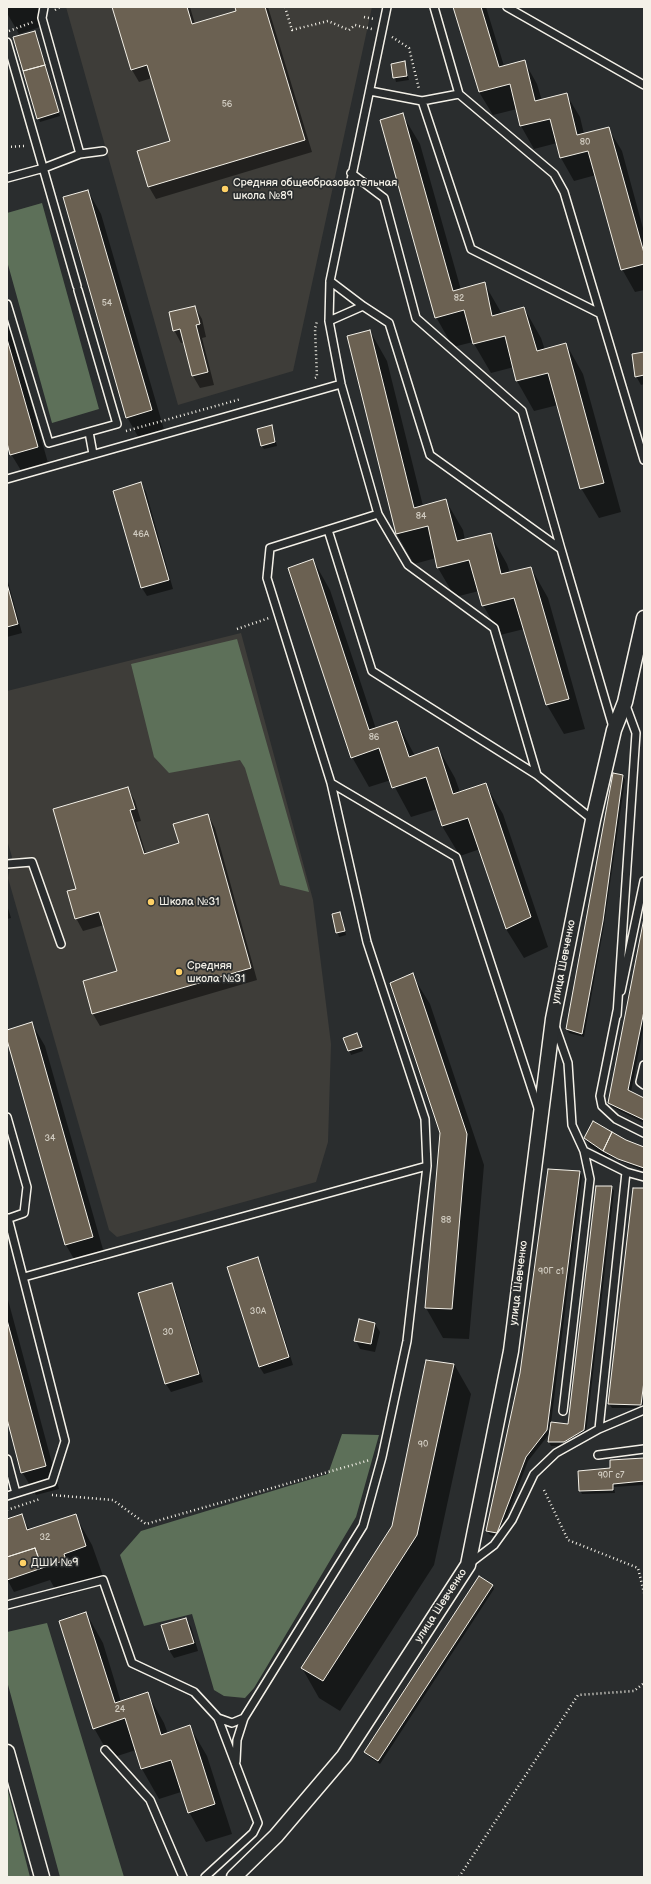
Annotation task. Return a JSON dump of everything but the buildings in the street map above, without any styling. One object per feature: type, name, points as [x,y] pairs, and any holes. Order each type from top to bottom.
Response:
[{"type":"street","name":"улица Шевченко","points":[[234,1877],[276,1836],[344,1756],[468,1565],[511,1351],[540,1112],[553,1019],[593,820],[614,730],[625,702],[642,637],[644,618]]},
{"type":"street","points":[[7,1752],[42,1877]]},
{"type":"lane","points":[[44,7],[42,18],[80,154]]},
{"type":"lane","points":[[387,7],[351,173],[330,281],[329,321],[341,384],[378,514],[408,565],[494,628],[537,775]]},
{"type":"lane","points":[[434,7],[459,94],[554,174],[564,192],[644,460]]},
{"type":"lane","points":[[507,7],[644,85]]},
{"type":"lane","points":[[7,42],[117,424],[49,443],[7,304]]},
{"type":"lane","points":[[370,91],[422,101],[459,94]]},
{"type":"lane","points":[[422,101],[471,249],[599,313]]},
{"type":"lane","points":[[7,178],[44,168],[80,154],[103,151]]},
{"type":"lane","points":[[351,173],[384,198],[416,318],[522,410],[614,730]]},
{"type":"lane","points":[[330,281],[362,306],[389,323],[430,454],[561,549]]},
{"type":"lane","points":[[329,321],[362,306]]},
{"type":"lane","points":[[7,479],[341,384]]},
{"type":"lane","points":[[89,432],[93,454]]},
{"type":"lane","points":[[236,1761],[237,1740],[244,1718],[363,1526],[382,1457],[407,1341],[427,1166],[425,1119],[367,942],[331,783],[277,616],[267,578],[270,548],[378,514]]},
{"type":"lane","points":[[328,530],[372,671],[537,775],[593,820]]},
{"type":"lane","points":[[617,1014],[636,732],[625,702]]},
{"type":"lane","points":[[331,783],[456,857],[540,1112]]},
{"type":"lane","points":[[7,864],[32,862],[61,944]]},
{"type":"lane","points":[[644,880],[600,1096],[602,1106],[616,1119],[644,1133]]},
{"type":"lane","points":[[553,1019],[568,1063],[572,1125],[584,1151],[590,1179],[563,1411]]},
{"type":"lane","points":[[644,1065],[640,1082],[644,1085]]},
{"type":"lane","points":[[7,1117],[27,1187],[24,1212],[7,1219],[24,1277],[65,1441],[52,1482],[7,1496]]},
{"type":"lane","points":[[584,1151],[626,1172],[644,1178]]},
{"type":"lane","points":[[24,1277],[427,1166]]},
{"type":"lane","points":[[599,1429],[626,1172]]},
{"type":"lane","points":[[468,1565],[494,1545],[512,1520],[534,1474],[556,1453],[599,1429],[644,1410]]},
{"type":"lane","points":[[598,1455],[644,1449]]},
{"type":"lane","points":[[7,1459],[16,1492]]},
{"type":"lane","points":[[7,1604],[103,1580],[132,1664],[194,1692],[218,1718],[236,1761],[258,1823],[253,1833],[205,1877]]},
{"type":"lane","points":[[218,1718],[232,1723],[244,1718]]},
{"type":"lane","points":[[105,1750],[150,1800],[183,1877]]},
{"type":"path","points":[[285,7],[292,30],[328,21]]},
{"type":"path","points":[[7,31],[42,18]]},
{"type":"path","points":[[7,147],[25,146]]},
{"type":"path","points":[[310,380],[318,377],[315,329],[318,314]]},
{"type":"path","points":[[121,433],[242,399]]},
{"type":"path","points":[[237,629],[277,616]]},
{"type":"path","points":[[7,1510],[54,1495],[113,1500],[146,1524],[382,1457]]},
{"type":"path","points":[[544,1490],[568,1540],[638,1568],[644,1593]]},
{"type":"path","points":[[459,1877],[578,1695],[634,1690],[644,1683]]},
{"type":"shaded area","name":"Средняя общеобразовательная школа №89","points":[[66,7],[372,7],[293,371],[178,405]]},
{"type":"shaded area","name":"Средняя школа №31","points":[[241,633],[313,900],[331,1044],[328,1142],[316,1182],[117,1237],[109,1230],[8,878],[12,857],[7,840],[7,691]]},
{"type":"green space","points":[[42,203],[99,409],[52,423],[7,261],[7,213]]},
{"type":"green space","points":[[237,639],[309,892],[280,885],[245,768],[240,760],[169,773],[154,757],[131,664]]},
{"type":"green space","points":[[342,1434],[379,1435],[356,1517],[254,1688],[245,1698],[224,1696],[214,1690],[192,1614],[144,1626],[120,1555],[141,1531],[328,1474]]},
{"type":"green space","points":[[47,1623],[124,1877],[60,1877],[7,1681],[7,1632]]},
{"type":"green space","points":[[7,1787],[30,1877],[7,1877]]},
{"type":"place","name":"Средняя общеобразовательная школа №89","points":[[225,189]]},
{"type":"place","name":"Школа №31","points":[[151,902]]},
{"type":"place","name":"Средняя школа №31","points":[[179,972]]},
{"type":"place","name":"ДШИ №9","points":[[23,1563]]}]
